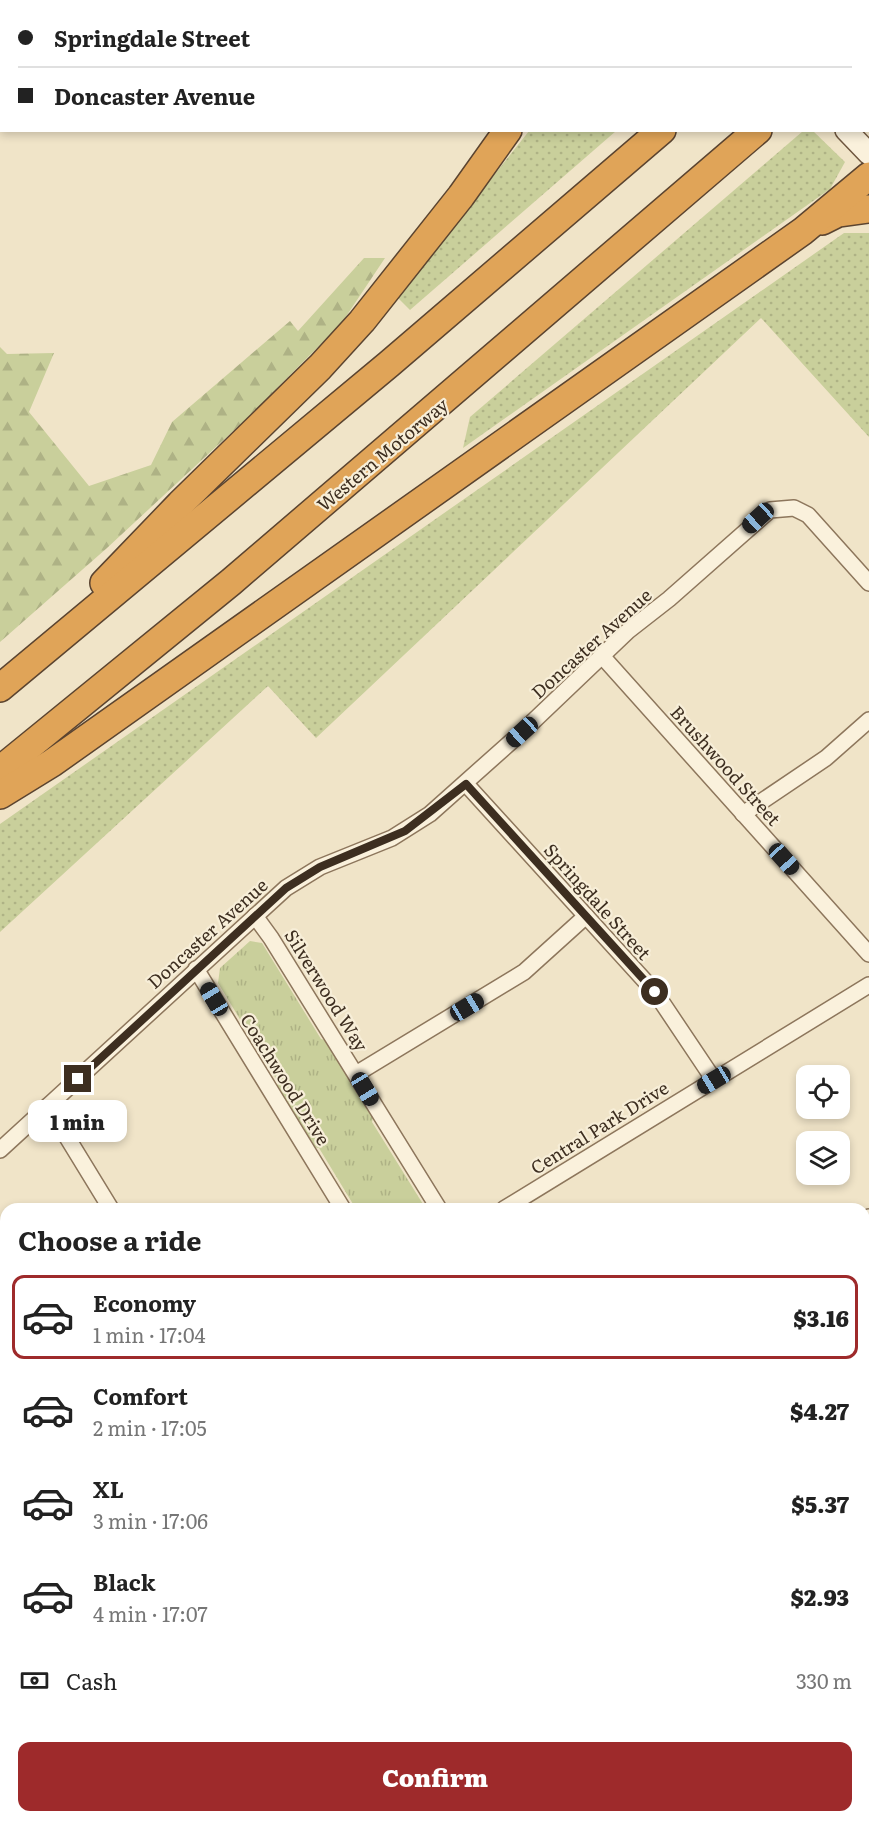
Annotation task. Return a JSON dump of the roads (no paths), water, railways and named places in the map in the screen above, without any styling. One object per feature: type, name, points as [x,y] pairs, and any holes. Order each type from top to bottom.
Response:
[{"type":"highway","points":[[7,682],[355,329],[461,196],[507,132]]},
{"type":"highway","points":[[7,682],[389,364],[660,132]]},
{"type":"highway","name":"Western Motorway","points":[[0,770],[231,582],[756,132]]},
{"type":"highway","points":[[0,795],[62,756],[803,231],[869,176]]},
{"type":"highway","points":[[803,231],[838,213],[869,209]]},
{"type":"main road","points":[[848,132],[869,154]]},
{"type":"street","name":"Doncaster Avenue","points":[[0,1150],[196,969],[301,877],[338,858],[405,831],[466,784],[602,656],[758,518],[777,508],[794,508],[808,515],[869,583]]},
{"type":"street","name":"Brushwood Street","points":[[602,656],[869,954]]},
{"type":"street","points":[[743,813],[826,758],[869,720]]},
{"type":"street","name":"Springdale Street","points":[[466,784],[666,1005],[714,1080]]},
{"type":"street","name":"Silverwood Way","points":[[255,916],[271,938],[435,1203]]},
{"type":"street","points":[[356,1074],[524,972],[586,916]]},
{"type":"street","name":"Coachwood Drive","points":[[196,969],[339,1203]]},
{"type":"street","name":"Central Park Drive","points":[[514,1203],[869,985]]},
{"type":"street","points":[[48,1106],[107,1203]]}]
